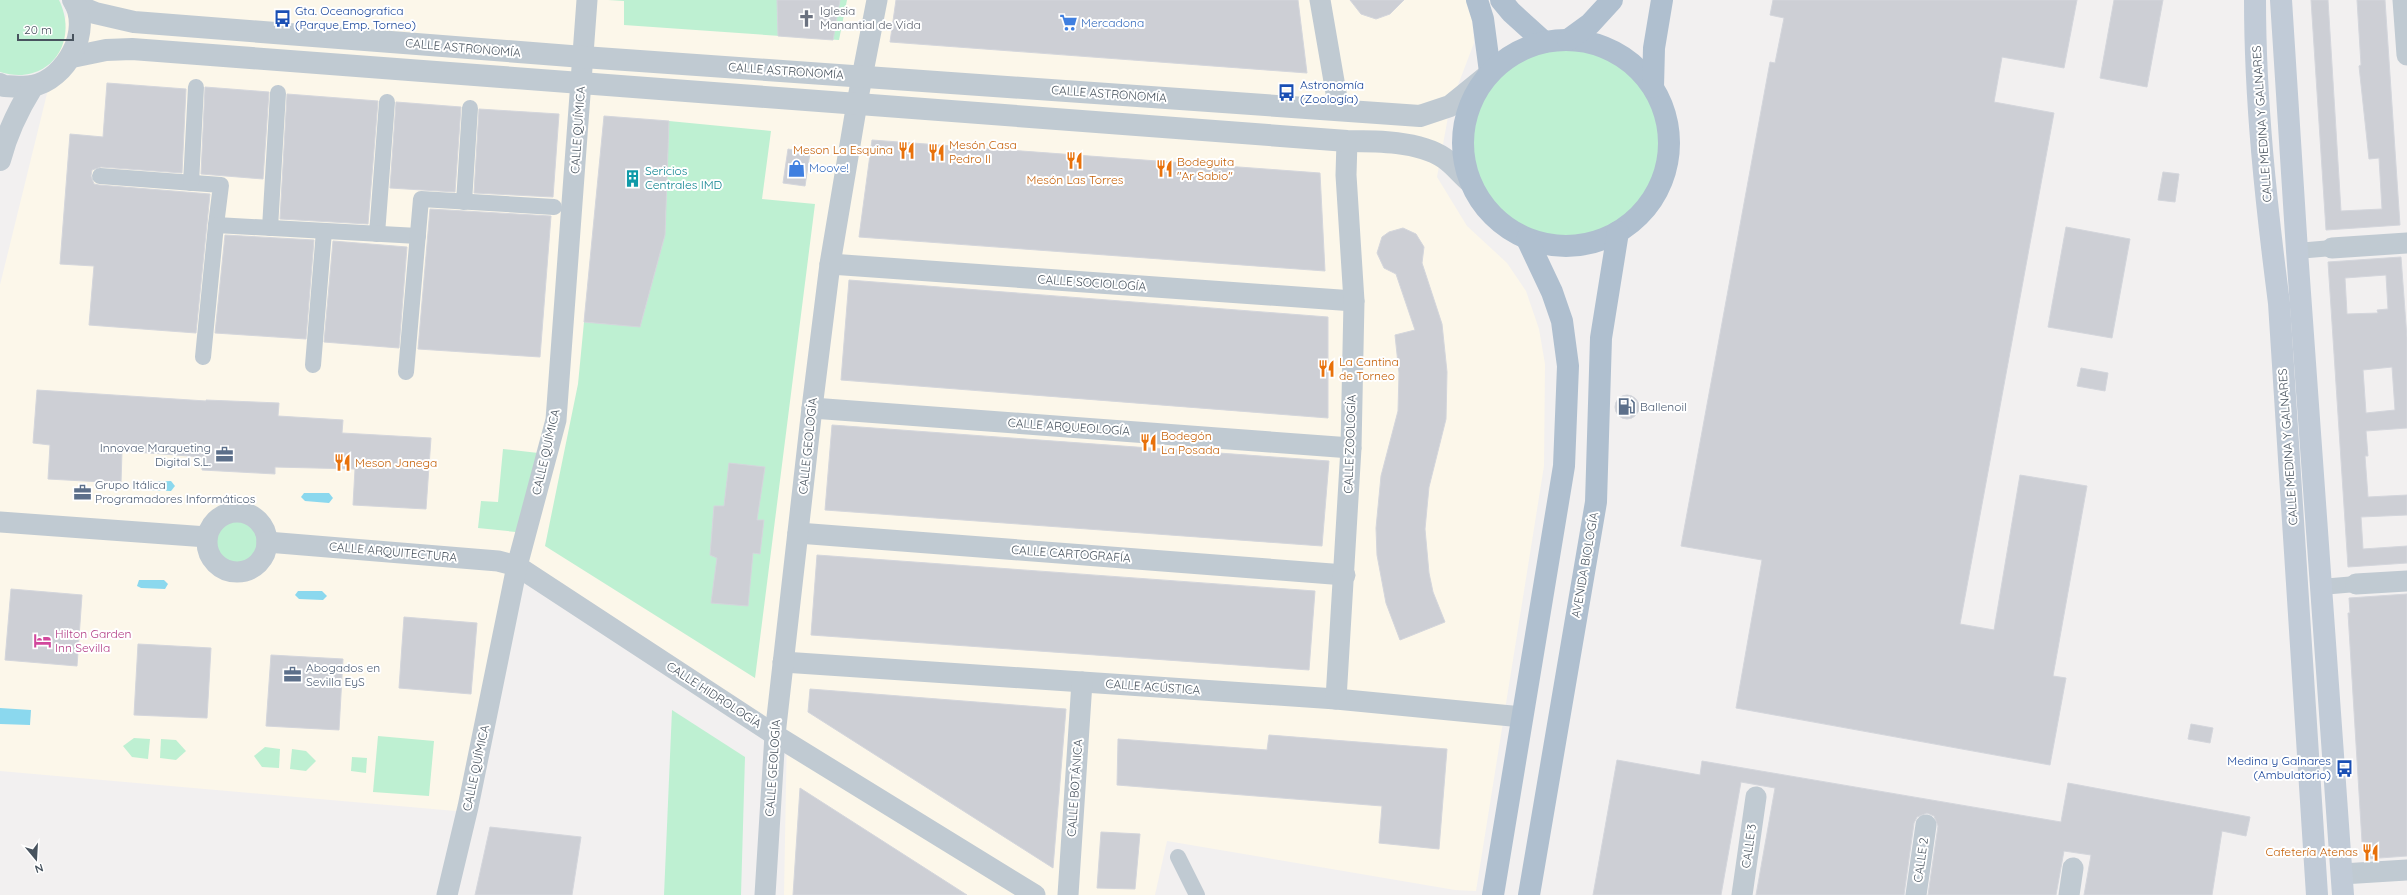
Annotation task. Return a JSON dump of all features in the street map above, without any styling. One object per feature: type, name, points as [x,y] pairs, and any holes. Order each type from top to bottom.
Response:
[{"type":"main road","points":[[1477,0],[1483,19],[1489,74]]},
{"type":"main road","points":[[1502,0],[1511,12],[1544,42]]},
{"type":"main road","points":[[1568,40],[1590,24],[1612,0]]},
{"type":"main road","points":[[1653,87],[1654,48],[1662,0]]},
{"type":"main road","name":"CALLE MEDINA Y GALNARES","points":[[2255,0],[2261,121],[2268,212],[2279,303],[2317,895]]},
{"type":"main road","name":"CALLE MEDINA Y GALNARES","points":[[2281,0],[2296,251],[2343,895]]},
{"type":"main road","points":[[1568,40],[1588,42],[1614,52],[1641,71],[1653,87],[1667,121],[1670,140],[1666,170],[1657,193],[1646,208],[1618,232],[1604,239],[1573,246],[1550,245],[1527,239],[1514,233],[1492,216],[1475,194],[1469,181],[1462,145],[1463,126],[1471,102],[1489,74],[1515,53],[1544,42],[1568,40]]},
{"type":"main road","name":"AVENIDA BIOLOGÍA","points":[[1529,895],[1596,502],[1601,338],[1609,275],[1618,232]]},
{"type":"main road","points":[[1494,895],[1564,466],[1568,366],[1562,321],[1552,292],[1527,239]]},
{"type":"street","name":"CALLE QUÍMICA","points":[[447,895],[468,807],[517,566],[556,420],[587,0]]},
{"type":"street","name":"CALLE GEOLOGÍA","points":[[765,895],[775,734],[830,264],[857,103],[877,0]]},
{"type":"street","points":[[1320,0],[1339,110]]},
{"type":"street","points":[[2403,0],[2407,55]]},
{"type":"street","name":"CALLE ASTRONOMÍA","points":[[75,2],[95,13],[134,22],[583,57],[1420,116],[1450,106],[1489,74]]},
{"type":"street","points":[[0,84],[4,86],[33,86],[55,76],[72,57],[80,31],[75,2]]},
{"type":"street","name":"CALLE ASTRONOMÍA","points":[[72,57],[106,50],[132,49],[1347,141],[1386,141],[1430,151],[1444,158],[1469,181]]},
{"type":"street","points":[[0,160],[4,141],[16,115],[33,86]]},
{"type":"street","points":[[191,183],[196,86]]},
{"type":"street","points":[[270,228],[278,93]]},
{"type":"street","points":[[377,234],[387,102]]},
{"type":"street","points":[[464,202],[470,108]]},
{"type":"street","name":"CALLE ZOOLOGÍA","points":[[1336,699],[1345,576],[1351,448],[1354,301],[1346,175],[1347,141]]},
{"type":"street","points":[[100,176],[221,185],[203,357]]},
{"type":"street","points":[[406,372],[421,199],[554,207]]},
{"type":"street","points":[[216,225],[418,236]]},
{"type":"street","points":[[313,365],[324,231]]},
{"type":"street","points":[[2296,251],[2407,243]]},
{"type":"street","name":"CALLE SOCIOLOGÍA","points":[[830,264],[1354,301]]},
{"type":"street","name":"CALLE ARQUEOLOGÍA","points":[[812,408],[1351,448]]},
{"type":"street","points":[[240,511],[256,518],[266,533],[267,542],[261,560],[254,567],[234,572],[224,570],[213,560],[207,547],[207,537],[215,521],[222,515],[240,511]]},
{"type":"street","points":[[0,522],[207,537]]},
{"type":"street","name":"CALLE CARTOGRAFÍA","points":[[798,533],[1345,576]]},
{"type":"street","name":"CALLE ARQUITECTURA","points":[[267,542],[498,561],[517,566]]},
{"type":"street","name":"CALLE HIDROLOGÍA","points":[[517,566],[775,734],[1035,895]]},
{"type":"street","points":[[2321,587],[2407,581]]},
{"type":"street","name":"CALLE ACÚSTICA","points":[[783,662],[1336,699],[1522,717]]},
{"type":"street","name":"CALLE BOTÁNICA","points":[[1068,895],[1082,682]]},
{"type":"street","name":"CALLE 3","points":[[1742,895],[1756,797]]},
{"type":"street","name":"CALLE 2","points":[[1916,895],[1926,826]]},
{"type":"street","points":[[1178,857],[1197,895]]},
{"type":"street","points":[[2069,895],[2073,868]]},
{"type":"street","points":[[2342,874],[2407,870]]},
{"type":"shaded area","points":[[70,0],[1467,0],[1472,18],[1474,43],[1450,106],[1437,177],[1467,226],[1507,263],[1526,291],[1539,329],[1545,364],[1544,466],[1476,891],[1455,890],[1167,841],[1155,895],[784,895],[787,731],[517,566],[467,812],[0,771],[0,285]]},
{"type":"green space","points":[[0,0],[59,0],[64,16],[65,32],[62,46],[55,58],[45,67],[32,73],[17,75],[0,72]]},
{"type":"green space","points":[[608,0],[847,0],[839,40],[624,25],[624,1]]},
{"type":"green space","points":[[1556,40],[1576,40],[1606,47],[1632,63],[1646,77],[1662,103],[1669,133],[1669,153],[1662,183],[1646,209],[1632,223],[1606,239],[1576,246],[1556,246],[1526,239],[1500,223],[1486,209],[1470,183],[1463,153],[1463,133],[1470,103],[1486,77],[1500,63],[1526,47]]},
{"type":"green space","points":[[669,121],[771,131],[762,199],[815,204],[755,678],[545,546],[578,384],[584,322],[640,326],[665,235]]},
{"type":"green space","points":[[503,449],[547,454],[526,533],[478,528],[481,501],[498,502]]},
{"type":"green space","points":[[231,512],[243,512],[254,517],[262,525],[267,536],[265,554],[254,567],[243,572],[231,572],[220,567],[212,559],[207,548],[207,536],[212,525],[220,517]]},
{"type":"green space","points":[[672,710],[745,757],[741,895],[664,895]]},
{"type":"green space","points":[[378,736],[434,741],[429,796],[373,792]]},
{"type":"green space","points":[[134,738],[150,739],[148,759],[132,757],[123,746]]},
{"type":"green space","points":[[161,739],[176,740],[186,751],[176,760],[160,758]]},
{"type":"green space","points":[[265,747],[280,749],[279,768],[262,767],[254,756]]},
{"type":"green space","points":[[292,749],[306,751],[316,761],[306,771],[290,769]]},
{"type":"green space","points":[[352,757],[367,758],[366,773],[351,771]]},
{"type":"water","points":[[171,481],[175,486],[171,491],[147,490],[144,487],[146,482]]},
{"type":"water","points":[[304,493],[329,493],[333,498],[329,503],[305,501],[301,497]]},
{"type":"water","points":[[139,580],[164,580],[168,584],[165,589],[141,588],[137,586]]},
{"type":"water","points":[[298,591],[322,591],[327,596],[323,600],[299,599],[295,595]]},
{"type":"water","points":[[0,708],[31,710],[30,725],[0,724]]},
{"type":"building","name":"Iglesia Manantial de Vida","points":[[777,0],[840,0],[833,40],[778,36]]},
{"type":"building","name":"Mercadona","points":[[896,0],[1298,0],[1307,73],[890,42]]},
{"type":"building","points":[[1350,0],[1404,0],[1390,14],[1376,19],[1361,14]]},
{"type":"building","points":[[1773,0],[2077,0],[2064,68],[2002,57],[1994,102],[2054,113],[1960,624],[1994,630],[2020,475],[2087,486],[2053,676],[2066,678],[2050,765],[1736,708],[1762,560],[1681,546],[1770,62],[1775,63],[1784,18],[1770,15]]},
{"type":"building","points":[[2114,0],[2163,0],[2147,87],[2100,78]]},
{"type":"building","points":[[2311,0],[2328,0],[2341,211],[2382,209],[2379,158],[2369,159],[2359,66],[2361,65],[2357,0],[2385,0],[2400,225],[2326,230]]},
{"type":"building","points":[[107,83],[186,89],[182,173],[101,167],[92,170],[91,176],[94,184],[99,185],[210,194],[196,333],[89,325],[94,266],[60,264],[70,134],[103,137]]},
{"type":"building","points":[[205,87],[269,92],[263,179],[201,174]]},
{"type":"building","points":[[287,94],[378,101],[368,224],[280,219]]},
{"type":"building","points":[[396,102],[461,107],[455,192],[390,188]]},
{"type":"building","points":[[479,109],[559,114],[553,197],[474,193]]},
{"type":"building","name":"Sericios Centrales IMD","points":[[604,116],[669,121],[665,235],[640,327],[584,322]]},
{"type":"building","points":[[872,140],[1320,173],[1325,271],[859,237]]},
{"type":"building","name":"Moove!","points":[[788,149],[810,153],[805,186],[783,183]]},
{"type":"building","points":[[2163,172],[2179,174],[2175,202],[2158,200]]},
{"type":"building","points":[[430,209],[551,216],[540,357],[418,349]]},
{"type":"building","points":[[2066,227],[2130,239],[2112,338],[2048,327]]},
{"type":"building","points":[[1403,228],[1416,234],[1424,247],[1422,263],[1442,324],[1447,372],[1446,419],[1429,487],[1425,529],[1429,573],[1433,592],[1445,622],[1400,640],[1386,603],[1377,555],[1376,528],[1381,476],[1398,411],[1399,373],[1395,335],[1415,330],[1396,274],[1384,268],[1377,253],[1382,237],[1389,232]]},
{"type":"building","points":[[225,235],[314,240],[306,339],[215,333]]},
{"type":"building","points":[[333,241],[407,247],[399,348],[324,342]]},
{"type":"building","points":[[2401,257],[2407,338],[2407,428],[2366,431],[2368,456],[2365,456],[2368,497],[2407,495],[2407,515],[2361,517],[2363,549],[2407,546],[2407,563],[2348,567],[2328,262]],"holes":[[[2386,275],[2388,309],[2377,310],[2378,313],[2347,314],[2345,278]],[[2392,367],[2395,410],[2366,413],[2363,370]]]},
{"type":"building","points":[[849,280],[1328,317],[1328,418],[841,380]]},
{"type":"building","points":[[2081,368],[2108,373],[2105,391],[2077,386]]},
{"type":"building","points":[[37,390],[206,401],[279,403],[278,416],[343,420],[342,433],[431,438],[426,509],[353,505],[355,469],[275,467],[275,474],[202,470],[202,457],[122,451],[121,483],[48,479],[50,445],[33,443]]},
{"type":"building","name":"Ballenoil","points":[[1627,395],[1636,398],[1639,407],[1636,416],[1627,419],[1618,416],[1615,407],[1618,398]]},
{"type":"building","points":[[832,425],[1329,461],[1322,546],[825,510]]},
{"type":"building","points":[[729,463],[765,467],[757,520],[764,520],[760,554],[753,553],[748,606],[711,603],[717,558],[710,555],[714,506],[724,506]]},
{"type":"building","points":[[817,555],[1315,591],[1309,670],[811,635]]},
{"type":"building","name":"Hilton Garden Inn Sevilla","points":[[11,589],[82,595],[77,666],[5,660]]},
{"type":"building","points":[[2407,594],[2407,856],[2366,859],[2365,842],[2362,842],[2348,613],[2350,613],[2349,598]]},
{"type":"building","points":[[404,617],[477,623],[471,694],[399,688]]},
{"type":"building","points":[[138,644],[211,648],[207,718],[134,715]]},
{"type":"building","points":[[271,655],[343,659],[339,730],[266,726]]},
{"type":"building","points":[[810,689],[1066,709],[1053,868],[808,712]]},
{"type":"building","points":[[2191,724],[2213,728],[2210,743],[2188,739]]},
{"type":"building","points":[[1269,735],[1447,749],[1439,849],[1379,843],[1382,806],[1117,785],[1118,739],[1267,750]]},
{"type":"building","points":[[1617,760],[1700,775],[1702,761],[2061,822],[2068,783],[2250,817],[2246,836],[2222,831],[2212,895],[2084,895],[2091,855],[2064,851],[2056,895],[1928,895],[1938,826],[1934,816],[1927,813],[1917,817],[1914,823],[1904,895],[1756,895],[1775,788],[1741,782],[1721,895],[1593,895]]},
{"type":"building","points":[[800,788],[967,895],[793,895]]},
{"type":"building","points":[[490,827],[581,837],[572,895],[475,895]]},
{"type":"building","points":[[1101,832],[1140,834],[1135,889],[1097,888]]},
{"type":"place","name":"Gta. Oceanografica (Parque Emp. Torneo)","points":[[282,18]]},
{"type":"place","name":"Iglesia Manantial de Vida","points":[[807,18]]},
{"type":"place","name":"Mercadona","points":[[1068,23]]},
{"type":"place","name":"Astronomía (Zoología)","points":[[1287,92]]},
{"type":"place","name":"Meson La Esquina","points":[[906,150]]},
{"type":"place","name":"Mesón Casa Pedro II","points":[[936,152]]},
{"type":"place","name":"Mesón Las Torres","points":[[1075,161]]},
{"type":"place","name":"Moove!","points":[[796,168]]},
{"type":"place","name":"Bodeguita \"Ar Sabio\"","points":[[1164,169]]},
{"type":"place","name":"Sericios Centrales IMD","points":[[632,178]]},
{"type":"place","name":"La Cantina de Torneo","points":[[1326,369]]},
{"type":"place","name":"Ballenoil","points":[[1627,407]]},
{"type":"place","name":"Bodegón La Posada","points":[[1148,443]]},
{"type":"place","name":"Innovae Marqueting Digital S.L.","points":[[224,455]]},
{"type":"place","name":"Meson Janega","points":[[342,463]]},
{"type":"place","name":"Grupo Itálica Programadores Informáticos","points":[[82,492]]},
{"type":"place","name":"Hilton Garden Inn Sevilla","points":[[42,641]]},
{"type":"place","name":"Abogados en Sevilla EyS","points":[[293,675]]},
{"type":"place","name":"Medina y Galnares (Ambulatorio)","points":[[2344,768]]},
{"type":"place","name":"Cafetería Atenas","points":[[2371,852]]}]
